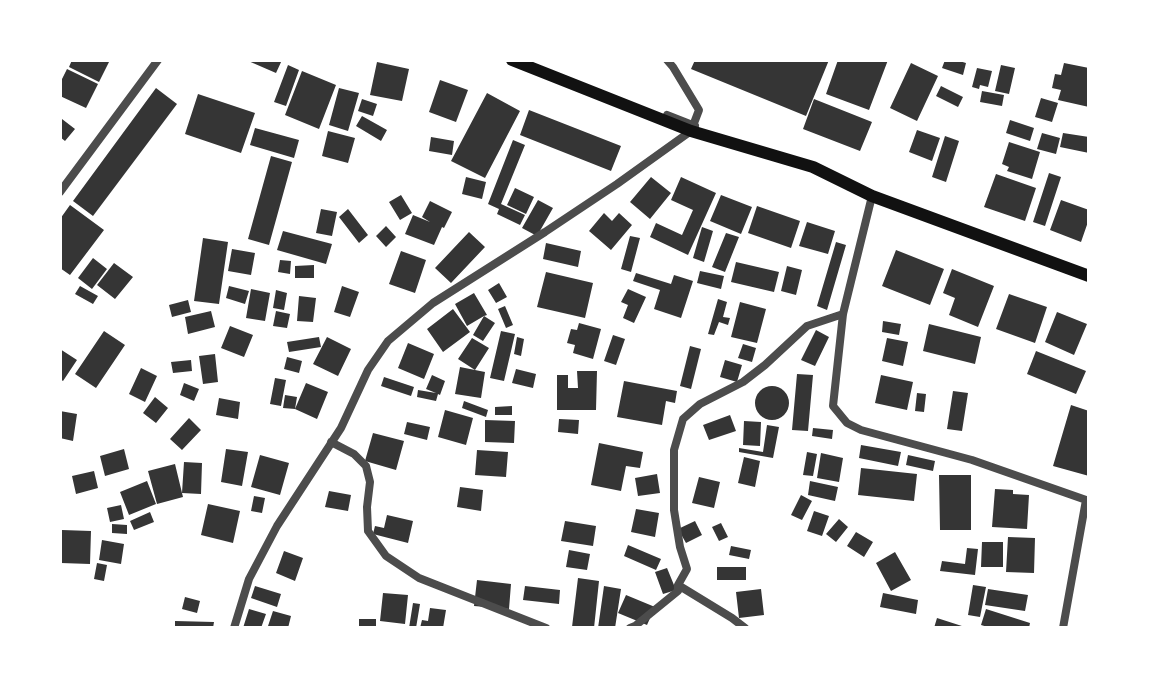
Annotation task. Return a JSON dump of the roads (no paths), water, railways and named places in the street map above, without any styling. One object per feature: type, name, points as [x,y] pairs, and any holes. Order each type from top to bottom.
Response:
[{"type":"main road","points":[[512,60],[691,131],[813,167],[872,196],[1089,275]]},
{"type":"street","points":[[60,192],[158,60]]},
{"type":"street","points":[[520,60],[1089,275]]},
{"type":"street","points":[[234,628],[249,579],[277,526],[341,428],[368,370],[388,341],[433,303],[557,224],[691,131],[699,110],[667,60]]},
{"type":"street","points":[[872,196],[843,314],[833,406],[847,423],[861,430],[972,460],[1088,501],[1063,628]]},
{"type":"street","points":[[630,628],[678,591],[687,569],[674,510],[674,450],[683,419],[700,404],[743,382],[807,326],[843,314]]},
{"type":"street","points":[[331,442],[354,454],[366,466],[370,482],[368,531],[386,556],[419,578],[546,628]]},
{"type":"street","points":[[678,585],[745,628]]}]
